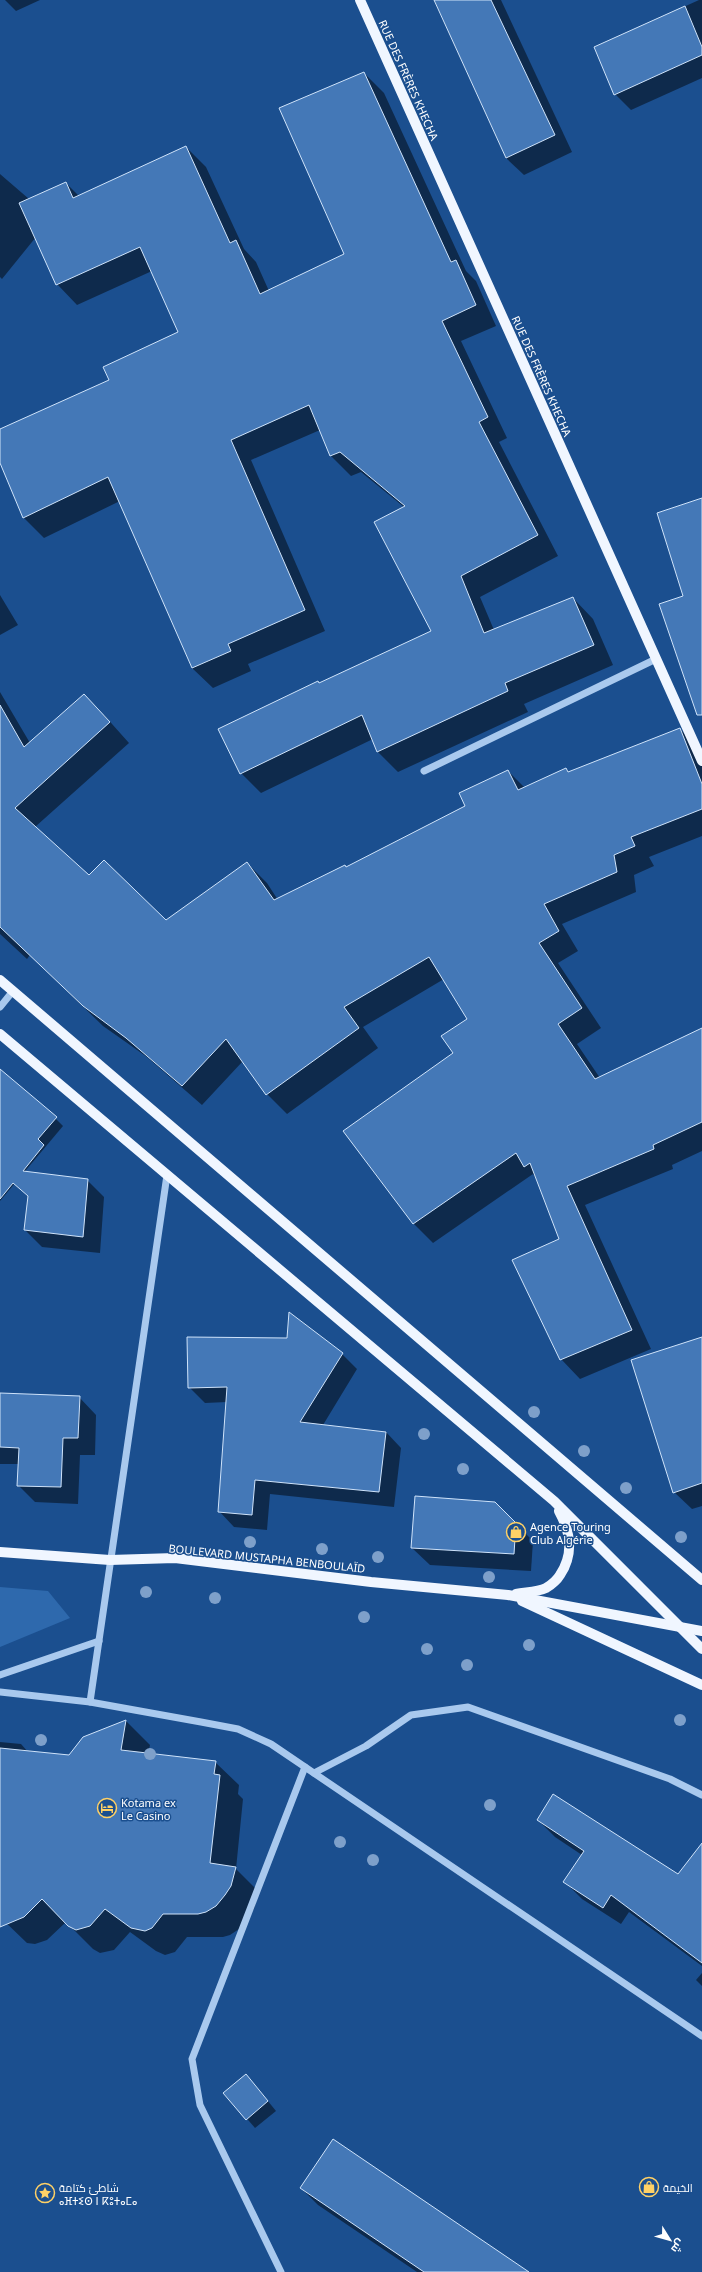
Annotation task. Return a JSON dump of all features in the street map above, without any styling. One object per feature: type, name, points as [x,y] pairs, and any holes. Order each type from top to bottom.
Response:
[{"type":"main road","name":"RUE DES FRÈRES KHECHA","points":[[360,0],[702,761]]},
{"type":"main road","points":[[0,980],[702,1580]]},
{"type":"main road","points":[[0,1034],[554,1501],[702,1649]]},
{"type":"main road","points":[[508,1595],[548,1587],[565,1567],[570,1552],[570,1538],[565,1522],[554,1501]]},
{"type":"main road","name":"BOULEVARD MUSTAPHA BENBOULAÏD","points":[[0,1552],[110,1560],[175,1558],[371,1582],[508,1595]]},
{"type":"main road","points":[[508,1595],[702,1632]]},
{"type":"main road","points":[[508,1595],[702,1685]]},
{"type":"street","points":[[424,771],[656,659]]},
{"type":"street","points":[[0,1007],[13,991]]},
{"type":"street","points":[[90,1702],[167,1175]]},
{"type":"street","points":[[0,1676],[98,1640]]},
{"type":"street","points":[[0,1692],[90,1702],[238,1729],[271,1744],[702,2036]]},
{"type":"street","points":[[314,1773],[366,1746],[411,1715],[468,1707],[670,1778],[702,1795]]},
{"type":"street","points":[[279,2271],[200,2105],[192,2059],[305,1767]]},
{"type":"shaded area","points":[[0,1587],[48,1591],[70,1618],[0,1647]]},
{"type":"building","points":[[434,0],[491,0],[555,135],[506,158]]},
{"type":"building","points":[[685,6],[702,47],[702,55],[614,95],[594,47]]},
{"type":"building","points":[[364,72],[451,262],[456,260],[476,305],[442,321],[488,417],[479,422],[538,535],[461,576],[484,633],[573,597],[594,645],[505,683],[508,691],[377,752],[362,715],[240,774],[218,729],[318,681],[319,683],[431,631],[374,522],[405,506],[340,452],[330,456],[309,405],[231,440],[305,610],[228,644],[231,651],[192,668],[108,477],[23,518],[0,463],[0,429],[109,380],[103,367],[178,332],[140,247],[56,285],[19,203],[66,182],[73,198],[186,146],[230,243],[236,240],[260,294],[344,254],[279,108]]},
{"type":"building","points":[[702,498],[702,715],[697,715],[659,604],[683,596],[657,513]]},
{"type":"building","points":[[84,694],[110,722],[15,808],[89,875],[104,860],[166,920],[247,862],[274,900],[345,865],[346,867],[465,806],[459,793],[508,770],[518,790],[566,768],[568,772],[680,728],[702,784],[702,809],[631,837],[635,846],[614,855],[617,872],[544,904],[559,931],[539,943],[582,1008],[558,1024],[595,1079],[702,1028],[702,1122],[653,1145],[654,1149],[567,1186],[632,1330],[560,1360],[512,1260],[559,1239],[530,1163],[524,1167],[516,1153],[413,1224],[343,1131],[453,1053],[441,1036],[467,1019],[429,957],[344,1007],[359,1028],[266,1095],[226,1039],[182,1086],[126,1038],[83,1006],[0,927],[0,705],[24,747]]},
{"type":"building","points":[[0,1069],[57,1117],[38,1139],[44,1145],[23,1171],[88,1179],[83,1237],[24,1230],[28,1196],[13,1183],[0,1199]]},
{"type":"building","points":[[289,1312],[343,1353],[300,1422],[386,1432],[379,1492],[255,1480],[252,1515],[218,1512],[227,1387],[188,1388],[187,1337],[287,1338]]},
{"type":"building","points":[[702,1337],[702,1483],[673,1493],[631,1360]]},
{"type":"building","points":[[0,1393],[80,1396],[78,1438],[63,1438],[61,1487],[17,1486],[19,1448],[0,1447]]},
{"type":"building","points":[[415,1496],[495,1502],[516,1523],[514,1554],[411,1548]]},
{"type":"building","points":[[126,1720],[121,1750],[216,1761],[214,1774],[220,1775],[210,1863],[236,1867],[231,1886],[216,1906],[206,1912],[198,1914],[163,1914],[152,1928],[145,1931],[131,1928],[105,1909],[90,1926],[76,1930],[68,1926],[42,1899],[24,1917],[0,1927],[0,1748],[69,1755],[83,1737]]},
{"type":"building","points":[[553,1794],[678,1874],[702,1843],[702,1963],[611,1895],[603,1908],[563,1882],[584,1851],[537,1820]]},
{"type":"building","points":[[246,2074],[268,2101],[246,2120],[223,2093]]},
{"type":"building","points":[[333,2139],[529,2272],[424,2272],[300,2188]]},
{"type":"place","name":"Agence Touring Club Algérie","points":[[516,1532]]},
{"type":"place","name":"Kotama ex Le Casino","points":[[107,1808]]},
{"type":"place","name":"الخيمة","points":[[649,2187]]},
{"type":"place","name":"شاطئ كتامة ⴰⴼⵜⵉⵙ ⵏ ⴽⵓⵜⴰⵎⴰ","points":[[45,2193]]}]
